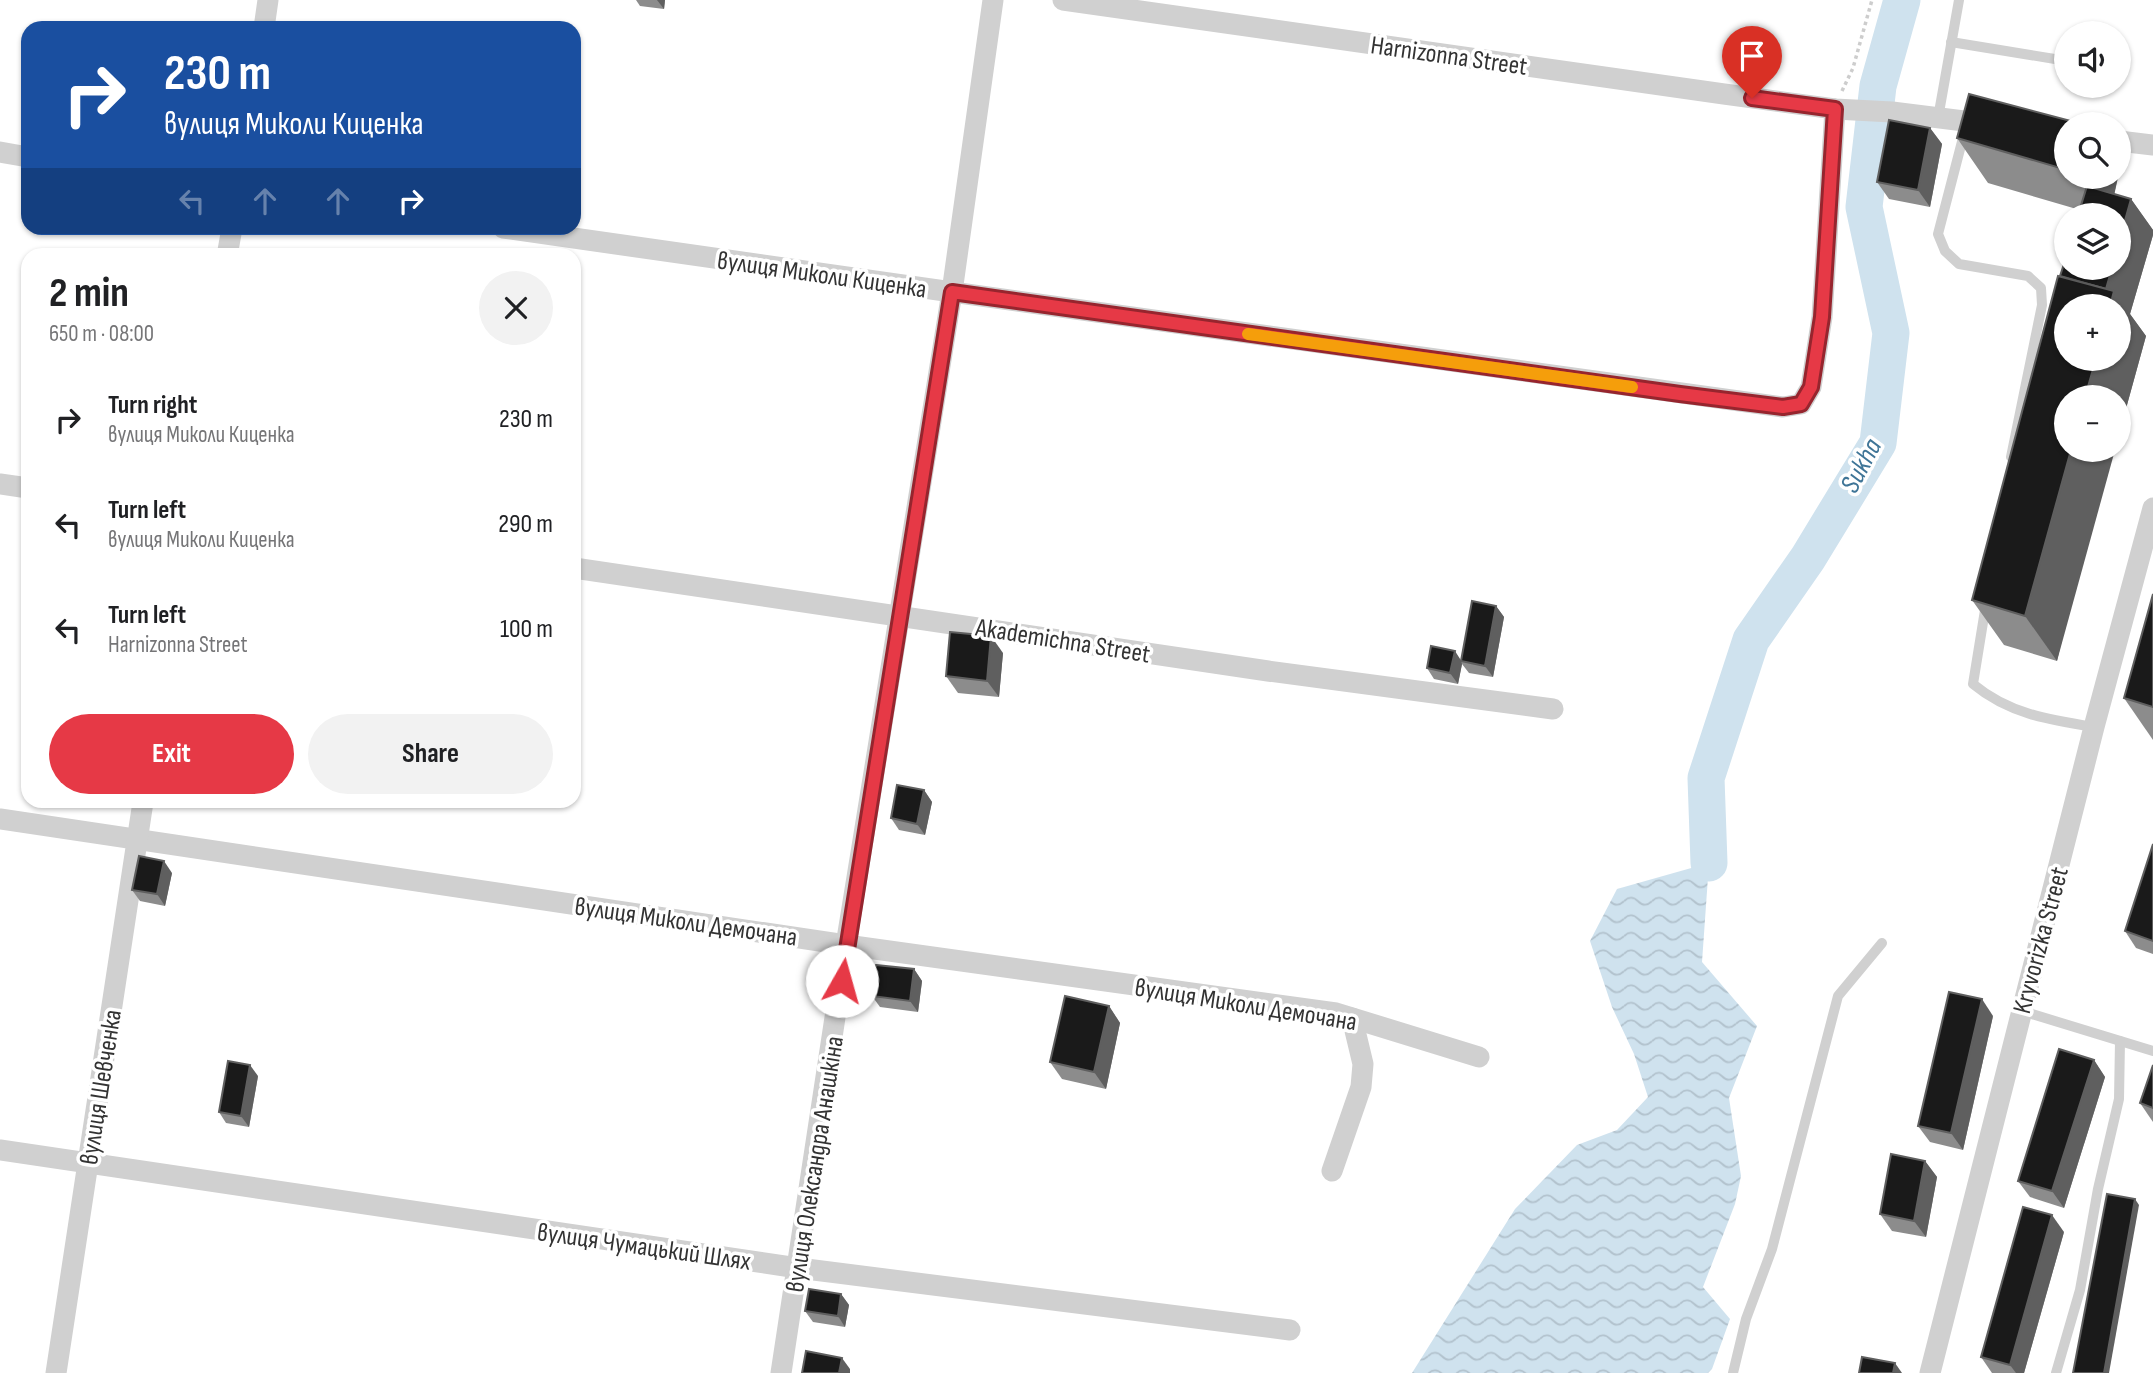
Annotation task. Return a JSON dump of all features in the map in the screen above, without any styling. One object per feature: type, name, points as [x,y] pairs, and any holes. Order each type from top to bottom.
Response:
[{"type":"street","points":[[265,21],[268,0]]},
{"type":"street","name":"вулиця Олександра Анашкіна","points":[[781,1373],[846,945],[952,292],[993,0]]},
{"type":"street","name":"Harnizonna Street","points":[[1063,0],[1835,109],[1938,118]]},
{"type":"street","name":"вулиця Миколи Киценка","points":[[552,235],[1783,407],[1801,404],[1811,387],[1822,317],[1835,109]]},
{"type":"street","points":[[1938,118],[2005,126]]},
{"type":"street","points":[[2131,142],[2153,145]]},
{"type":"street","points":[[0,152],[21,156]]},
{"type":"street","points":[[0,484],[21,487]]},
{"type":"street","name":"Kryvorizka Street","points":[[1930,1373],[2094,727],[2153,508]]},
{"type":"street","name":"Akademichna Street","points":[[581,569],[1268,671],[1553,709]]},
{"type":"street","name":"вулиця Шевченка","points":[[56,1373],[142,808]]},
{"type":"street","name":"вулиця Миколи Демочана","points":[[0,819],[846,945],[1336,1013],[1479,1057]]},
{"type":"street","points":[[1332,1171],[1361,1087],[1363,1064],[1352,1018]]},
{"type":"street","name":"вулиця Чумацький Шлях","points":[[0,1150],[798,1268],[1290,1330]]},
{"type":"lane","points":[[1938,118],[1959,0]]},
{"type":"lane","points":[[1951,42],[2054,59]]},
{"type":"lane","points":[[1968,121],[1938,234],[1945,251],[1959,264],[2028,276],[2041,288],[2042,305],[2009,467]]},
{"type":"lane","points":[[1989,586],[1973,684],[1989,697],[2038,718],[2094,727]]},
{"type":"lane","points":[[1733,1373],[1746,1319],[1772,1249],[1838,996],[1882,943]]},
{"type":"lane","points":[[2022,1012],[2153,1051]]},
{"type":"lane","points":[[2056,1373],[2080,1290],[2098,1189],[2119,1099],[2120,1041]]},
{"type":"path","points":[[1835,109],[1853,68],[1872,0]]},
{"type":"water","points":[[1709,863],[1702,962],[1757,1026],[1729,1098],[1741,1176],[1735,1204],[1703,1287],[1730,1319],[1712,1369],[1708,1373],[1412,1373],[1515,1209],[1577,1145],[1617,1130],[1648,1097],[1634,1054],[1612,1007],[1590,941],[1617,889]]},
{"type":"building","points":[[1969,94],[2054,117],[2054,166],[1957,138]]},
{"type":"building","points":[[1889,120],[1930,128],[1918,190],[1877,182]]},
{"type":"building","points":[[2086,189],[2097,189],[2131,199],[2130,203],[2082,203]]},
{"type":"building","points":[[2057,280],[2073,280],[2114,291],[2113,294],[2054,294],[2054,371],[2093,371],[2088,385],[2054,385],[2054,462],[2068,462],[2025,616],[1972,600]]},
{"type":"building","points":[[2074,280],[2109,280],[2106,289]]},
{"type":"building","points":[[2153,594],[2153,707],[2124,698]]},
{"type":"building","points":[[1472,601],[1496,606],[1485,666],[1461,661]]},
{"type":"building","points":[[950,632],[991,636],[987,681],[946,676]]},
{"type":"building","points":[[1431,646],[1455,651],[1450,673],[1427,668]]},
{"type":"building","points":[[897,785],[924,790],[917,824],[891,818]]},
{"type":"building","points":[[2153,844],[2153,941],[2125,931]]},
{"type":"building","points":[[139,856],[164,861],[157,894],[132,890]]},
{"type":"building","points":[[876,965],[914,969],[910,1001],[872,996]]},
{"type":"building","points":[[1949,992],[1982,999],[1951,1133],[1918,1126]]},
{"type":"building","points":[[1065,996],[1109,1006],[1094,1072],[1050,1062]]},
{"type":"building","points":[[2059,1049],[2094,1060],[2052,1191],[2018,1181]]},
{"type":"building","points":[[228,1061],[250,1065],[241,1116],[219,1112]]},
{"type":"building","points":[[2153,1065],[2153,1108],[2140,1103]]},
{"type":"building","points":[[1891,1154],[1925,1161],[1914,1221],[1880,1214]]},
{"type":"building","points":[[2107,1194],[2135,1199],[2104,1373],[2073,1373]]},
{"type":"building","points":[[2023,1207],[2052,1215],[2010,1365],[1981,1357]]},
{"type":"building","points":[[809,1289],[841,1294],[838,1316],[805,1311]]},
{"type":"building","points":[[806,1351],[842,1358],[839,1373],[802,1373]]},
{"type":"building","points":[[1862,1357],[1895,1363],[1893,1373],[1859,1373]]},
{"type":"waterway","name":"Sukha","points":[[1709,863],[1706,778],[1751,640],[1808,558],[1878,443],[1891,333],[1864,207],[1878,86],[1902,0]]},
{"type":"slow traffic","points":[[1248,334],[1632,387]]},
{"type":"route","points":[[842,981],[952,292],[1680,394],[1783,407],[1801,404],[1811,387],[1822,317],[1835,109],[1752,98]]}]
